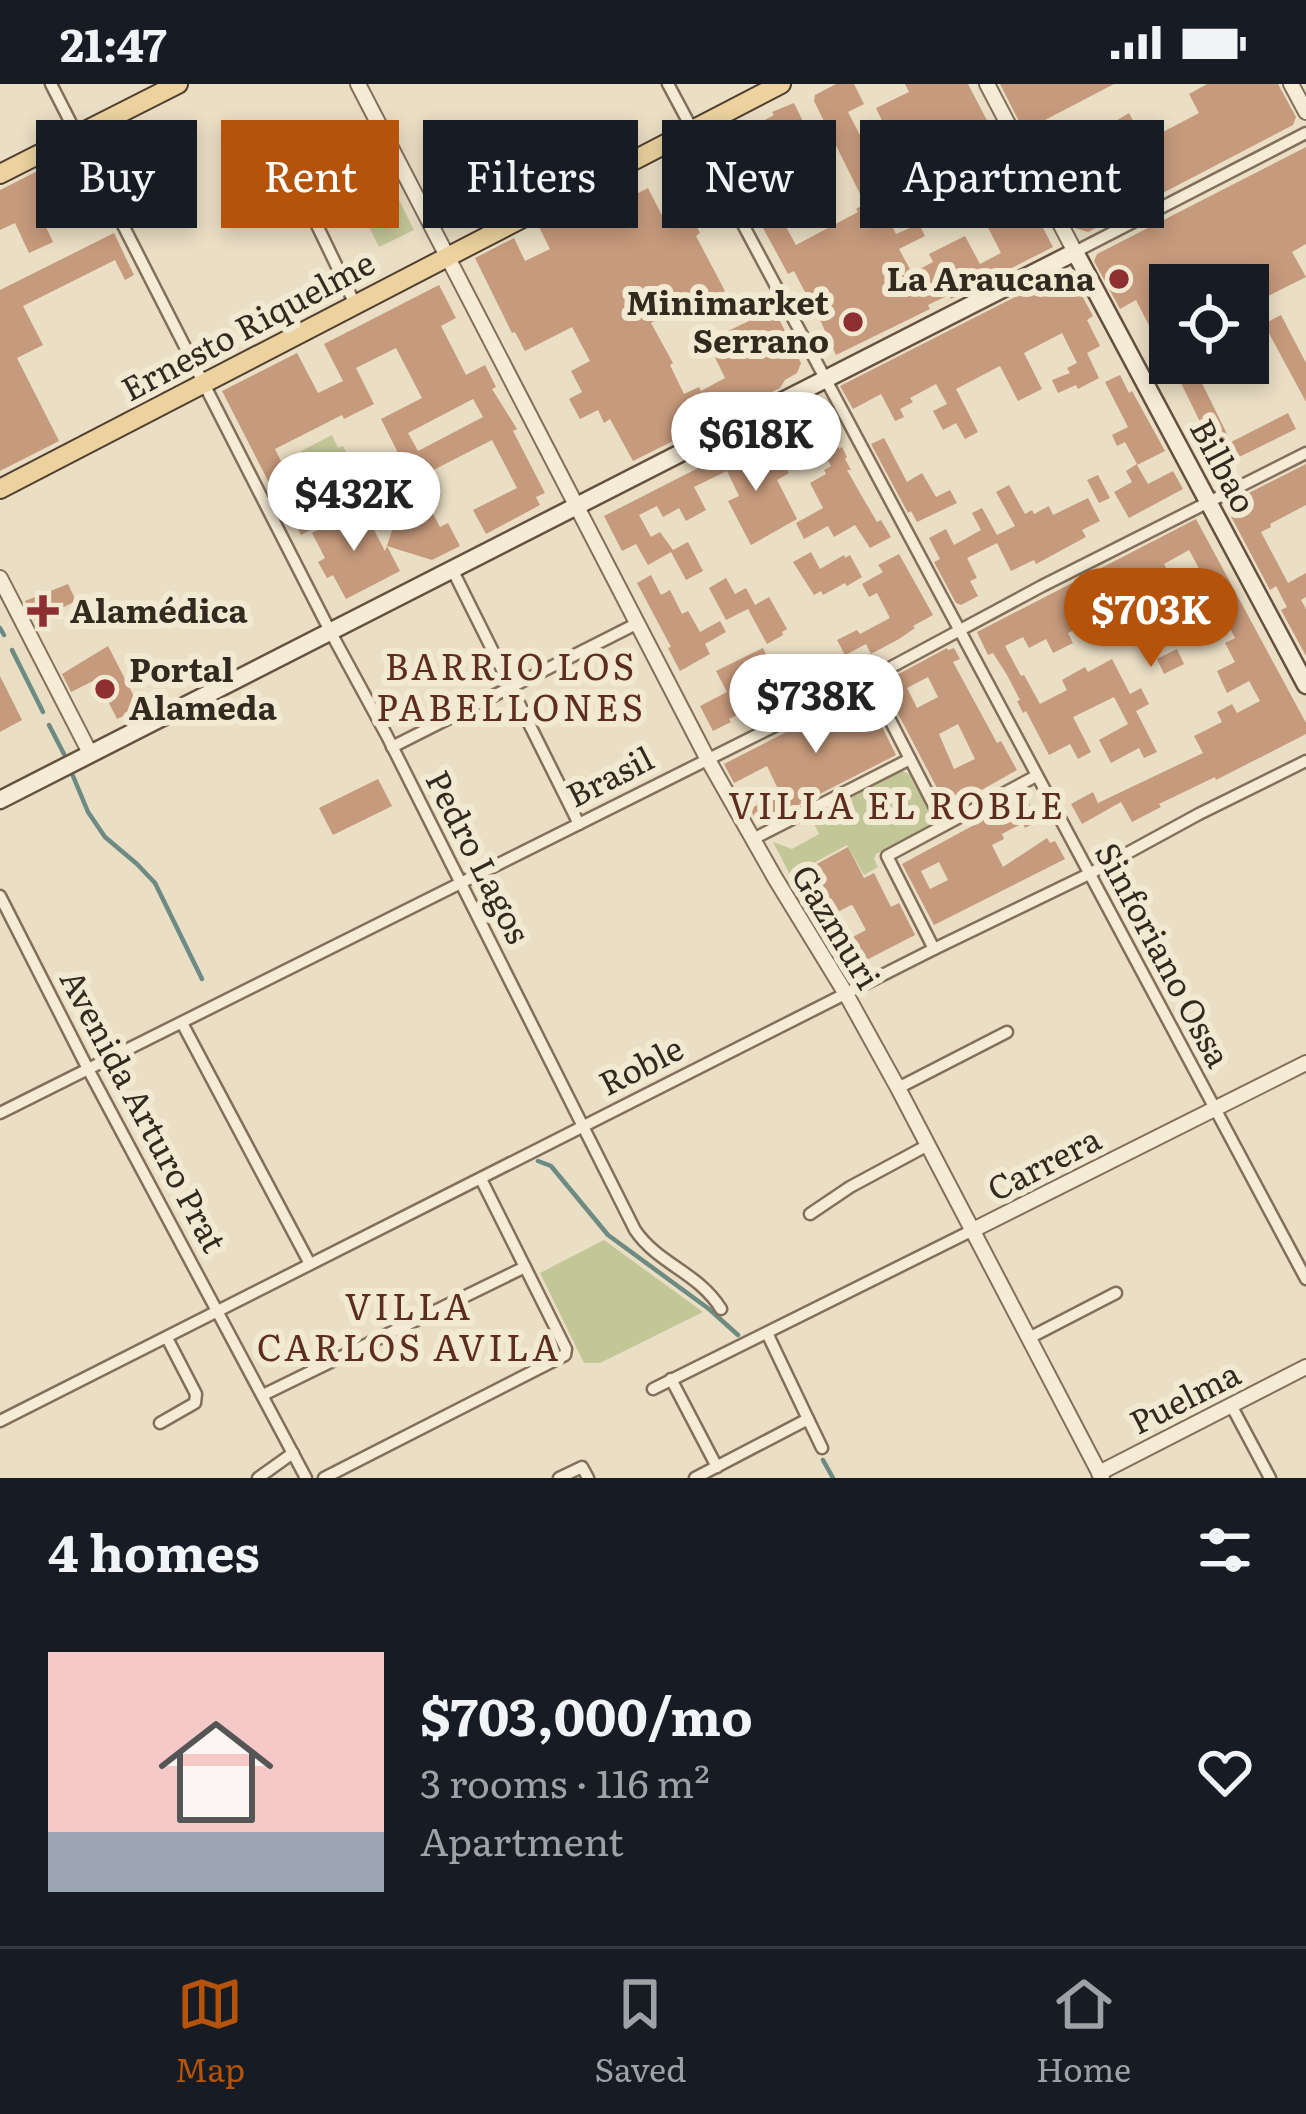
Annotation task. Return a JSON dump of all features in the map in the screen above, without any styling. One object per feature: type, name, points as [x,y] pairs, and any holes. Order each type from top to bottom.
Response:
[{"type":"main road","points":[[108,120],[178,84]]},
{"type":"main road","name":"Ernesto Riquelme","points":[[709,120],[781,84]]},
{"type":"main road","name":"Ernesto Riquelme","points":[[0,489],[662,144]]},
{"type":"main road","points":[[0,174],[36,156]]},
{"type":"main road","points":[[0,800],[1075,252]]},
{"type":"main road","name":"Bilbao","points":[[1075,252],[1306,685]]},
{"type":"street","name":"Pedro Lagos","points":[[51,84],[69,120]]},
{"type":"street","name":"Gazmuri","points":[[358,84],[707,758],[898,1088],[1097,1476]]},
{"type":"street","name":"Sinforiano Ossa","points":[[668,84],[686,120]]},
{"type":"street","name":"Bilbao","points":[[987,84],[1075,252]]},
{"type":"street","points":[[1291,84],[1306,112]]},
{"type":"street","points":[[1075,252],[1306,133]]},
{"type":"street","name":"Pedro Lagos","points":[[124,228],[647,1247],[699,1280],[721,1309]]},
{"type":"street","points":[[319,228],[356,304]]},
{"type":"street","name":"Sinforiano Ossa","points":[[743,228],[1306,1280]]},
{"type":"street","name":"Brasil","points":[[0,1113],[868,680],[1306,453]]},
{"type":"street","points":[[452,569],[579,824]]},
{"type":"street","points":[[0,578],[90,754]]},
{"type":"street","points":[[392,747],[638,623]]},
{"type":"street","points":[[868,680],[944,825]]},
{"type":"street","points":[[753,839],[910,759]]},
{"type":"street","name":"Roble","points":[[0,1421],[1306,761]]},
{"type":"street","points":[[934,949],[886,856],[1036,776]]},
{"type":"street","name":"Avenida Arturo Prat","points":[[0,896],[306,1478]]},
{"type":"street","points":[[182,1023],[310,1264]]},
{"type":"street","points":[[898,1088],[1007,1032]]},
{"type":"street","name":"Carrera","points":[[653,1388],[1306,1063]]},
{"type":"street","points":[[809,1214],[928,1145]]},
{"type":"street","points":[[324,1478],[565,1355],[481,1179]]},
{"type":"street","points":[[263,1394],[525,1267]]},
{"type":"street","points":[[1029,1338],[1116,1292]]},
{"type":"street","points":[[767,1333],[822,1448]]},
{"type":"street","points":[[160,1423],[195,1402],[196,1394],[167,1338]]},
{"type":"street","name":"Puelma","points":[[1097,1476],[1306,1366]]},
{"type":"street","points":[[671,1379],[717,1467]]},
{"type":"street","points":[[1231,1405],[1270,1478]]},
{"type":"street","points":[[695,1478],[808,1420]]},
{"type":"street","points":[[259,1478],[293,1453]]},
{"type":"street","points":[[559,1478],[585,1472]]},
{"type":"green space","points":[[399,200],[414,230],[379,247],[370,228],[399,228]]},
{"type":"green space","points":[[332,435],[357,473],[352,477],[360,492],[329,507],[301,451]]},
{"type":"green space","points":[[902,771],[909,774],[932,825],[876,854],[878,867],[864,875],[847,845],[810,865],[826,897],[807,907],[773,842],[792,849],[819,834],[811,818]]},
{"type":"green space","points":[[604,1240],[703,1312],[600,1363],[584,1363],[540,1273]]},
{"type":"building","points":[[836,84],[854,84],[864,104],[848,112],[860,135],[860,194],[836,145],[836,120],[823,120],[815,95]]},
{"type":"building","points":[[905,84],[968,84],[987,120],[882,120],[876,108],[909,92]]},
{"type":"building","points":[[1000,84],[1114,84],[1045,120],[1018,120]]},
{"type":"building","points":[[1207,84],[1278,84],[1296,117],[1293,125],[1164,192],[1164,131],[1199,113],[1189,94]]},
{"type":"building","points":[[794,103],[802,120],[765,120],[772,112]]},
{"type":"building","points":[[1306,147],[1306,244],[1292,252],[1306,277],[1269,296],[1269,264],[1149,264],[1149,326],[1136,300],[1120,309],[1094,261],[1097,254],[1148,228],[1164,228],[1164,220]]},
{"type":"building","points":[[36,172],[36,228],[46,228],[53,242],[29,253],[15,223],[0,230],[0,190]]},
{"type":"building","points":[[648,188],[662,215],[662,228],[698,228],[696,236],[725,291],[684,309],[680,301],[657,311],[660,318],[651,323],[684,394],[725,378],[707,341],[774,309],[801,363],[780,388],[749,404],[746,399],[633,461],[610,419],[604,423],[598,410],[580,419],[569,399],[582,392],[571,371],[590,361],[572,327],[525,351],[475,258],[514,238],[525,261],[550,249],[540,228],[638,228],[638,193]]},
{"type":"building","points":[[860,207],[860,228],[893,228],[896,234],[921,228],[925,236],[899,249],[912,273],[933,262],[929,254],[965,236],[980,264],[1001,253],[988,228],[1043,228],[1053,247],[951,299],[949,295],[928,305],[930,309],[836,355],[816,311],[811,314],[802,296],[806,294],[794,271],[788,274],[763,228],[787,228],[796,245],[836,228]]},
{"type":"building","points":[[114,233],[134,275],[125,280],[115,260],[23,306],[43,345],[17,358],[59,441],[0,471],[0,290]]},
{"type":"building","points":[[1068,270],[1093,316],[1087,320],[1100,346],[1087,353],[1099,378],[1058,393],[1052,380],[1070,373],[1067,368],[1077,363],[1062,333],[1024,353],[1042,389],[1018,401],[1000,366],[956,389],[978,432],[965,439],[956,423],[943,430],[933,411],[947,404],[936,384],[910,398],[913,402],[900,409],[904,417],[895,421],[881,394],[853,409],[840,386]]},
{"type":"building","points":[[439,285],[456,318],[441,326],[466,375],[485,365],[496,387],[492,389],[517,429],[513,431],[545,493],[536,497],[540,505],[486,534],[473,510],[517,488],[492,440],[412,481],[381,419],[422,398],[396,348],[356,368],[374,404],[275,449],[314,528],[301,535],[286,506],[282,508],[222,391],[297,353],[318,393],[343,381],[324,344]],"holes":[[[473,399],[483,417],[418,451],[408,433]]]},
{"type":"building","points":[[1281,315],[1306,363],[1306,402],[1269,333],[1269,321]]},
{"type":"building","points":[[1120,375],[1165,451],[1137,465],[1148,484],[1173,471],[1183,489],[1129,518],[1114,492],[1132,482],[1126,471],[1137,464],[1125,442],[1117,446],[1112,435],[1128,427],[1105,382]]},
{"type":"building","points":[[1181,384],[1202,384],[1231,442],[1288,413],[1296,429],[1225,464]]},
{"type":"building","points":[[819,407],[847,457],[851,470],[847,470],[891,537],[870,548],[855,525],[834,537],[828,526],[804,539],[796,523],[823,508],[810,483],[831,466],[820,446],[785,465],[789,473],[777,480],[797,519],[751,545],[728,501],[739,496],[727,471],[694,487],[706,510],[686,521],[679,508],[663,517],[657,506],[639,515],[651,537],[660,532],[673,550],[688,542],[703,571],[686,580],[671,552],[648,565],[636,544],[622,551],[604,516],[731,447],[768,431],[770,435]]},
{"type":"building","points":[[884,438],[907,482],[922,473],[936,497],[950,490],[957,503],[917,522],[871,444]]},
{"type":"building","points":[[1306,464],[1306,505],[1261,532],[1288,583],[1306,573],[1306,597],[1301,600],[1306,609],[1306,656],[1281,610],[1287,607],[1276,586],[1270,590],[1225,505]]},
{"type":"building","points":[[1098,475],[1110,498],[1099,503],[1087,480]]},
{"type":"building","points":[[1009,485],[1025,514],[1049,506],[1053,515],[1088,498],[1100,521],[1082,530],[1086,537],[1036,564],[1034,560],[1011,571],[997,543],[967,558],[977,578],[970,581],[978,596],[956,603],[934,562],[940,559],[929,538],[946,529],[954,545],[981,530],[972,513],[982,508],[997,535],[1015,526],[996,492]]},
{"type":"building","points":[[402,499],[430,508],[440,527],[448,523],[460,546],[432,560],[387,546]]},
{"type":"building","points":[[362,507],[400,571],[346,599],[333,575],[327,578],[318,562],[325,558],[312,533]]},
{"type":"building","points":[[1196,519],[1306,723],[1306,734],[1159,804],[1161,807],[1132,822],[1121,802],[1082,824],[1071,804],[1093,792],[1098,803],[1203,753],[1194,736],[1222,722],[1217,712],[1232,704],[1237,713],[1260,701],[1249,681],[1227,693],[1217,671],[1235,662],[1225,643],[1235,638],[1225,619],[1177,644],[1171,633],[1219,607],[1210,590],[1163,614],[1147,584],[1119,599],[1125,610],[1068,633],[1073,643],[1053,653],[1046,639],[1029,648],[1023,637],[1005,646],[1040,704],[1067,690],[1062,680],[1112,659],[1130,694],[1141,688],[1149,704],[1136,711],[1157,752],[1144,758],[1139,748],[1111,763],[1099,740],[1128,724],[1114,697],[1073,717],[1091,752],[1078,759],[1070,744],[1049,755],[1007,675],[993,653],[988,655],[977,632]],"holes":[[[1189,550],[1202,574],[1176,587],[1164,564]]]},
{"type":"building","points":[[811,552],[820,569],[850,555],[862,577],[814,595],[793,562]]},
{"type":"building","points":[[899,554],[933,615],[871,654],[866,644],[845,655],[837,640],[890,618],[877,593],[869,597],[862,584],[883,572],[878,565]]},
{"type":"building","points":[[651,575],[661,595],[670,590],[682,614],[688,611],[700,632],[720,621],[726,632],[705,644],[710,654],[680,671],[637,583]]},
{"type":"building","points":[[726,578],[735,594],[746,588],[755,605],[769,597],[787,629],[783,635],[767,644],[748,609],[726,620],[709,588]]},
{"type":"building","name":"Alamédica","points":[[68,584],[76,601],[35,621],[25,601]]},
{"type":"building","points":[[108,646],[140,708],[117,719],[97,679],[71,692],[62,674]]},
{"type":"building","points":[[763,648],[777,676],[786,672],[793,686],[713,731],[700,706],[727,692],[716,671]]},
{"type":"building","points":[[954,648],[960,659],[953,662],[1017,770],[948,809],[882,683]],"holes":[[[928,677],[938,697],[917,708],[907,688]],[[958,724],[975,759],[954,769],[939,734]]]},
{"type":"building","points":[[1177,649],[1184,664],[1164,674],[1157,659]]},
{"type":"building","points":[[0,676],[22,720],[0,732]]},
{"type":"building","points":[[865,692],[896,755],[759,825],[750,809],[778,789],[767,766],[734,783],[724,764]]},
{"type":"building","points":[[378,779],[392,806],[333,835],[319,808]]},
{"type":"building","points":[[1026,797],[1038,821],[1025,828],[1023,823],[992,845],[1003,867],[1047,838],[1050,843],[1055,841],[1065,859],[934,925],[902,864]],"holes":[[[939,862],[948,880],[930,889],[921,871]]]},
{"type":"building","points":[[848,847],[864,878],[874,873],[891,907],[899,903],[915,935],[845,971],[827,941],[843,933],[847,940],[866,930],[851,905],[819,922],[811,907],[829,897],[813,866]]},
{"type":"waterway","points":[[0,628],[4,635]]},
{"type":"waterway","points":[[12,650],[43,712]]},
{"type":"waterway","points":[[49,725],[64,754]]},
{"type":"waterway","points":[[73,776],[105,837],[155,883],[202,979]]},
{"type":"waterway","points":[[538,1161],[551,1166],[608,1235],[738,1335]]},
{"type":"waterway","points":[[823,1460],[833,1478]]},
{"type":"place","name":"La Araucana","points":[[1119,279]]},
{"type":"place","name":"Minimarket Serrano","points":[[853,322]]},
{"type":"place","name":"Alamédica","points":[[43,611]]},
{"type":"place","name":"Portal Alameda","points":[[105,689]]},
{"type":"district","name":"BARRIO LOS PABELLONES","points":[[511,688]]},
{"type":"district","name":"VILLA EL ROBLE","points":[[897,806]]},
{"type":"district","name":"VILLA CARLOS AVILA","points":[[409,1328]]}]
